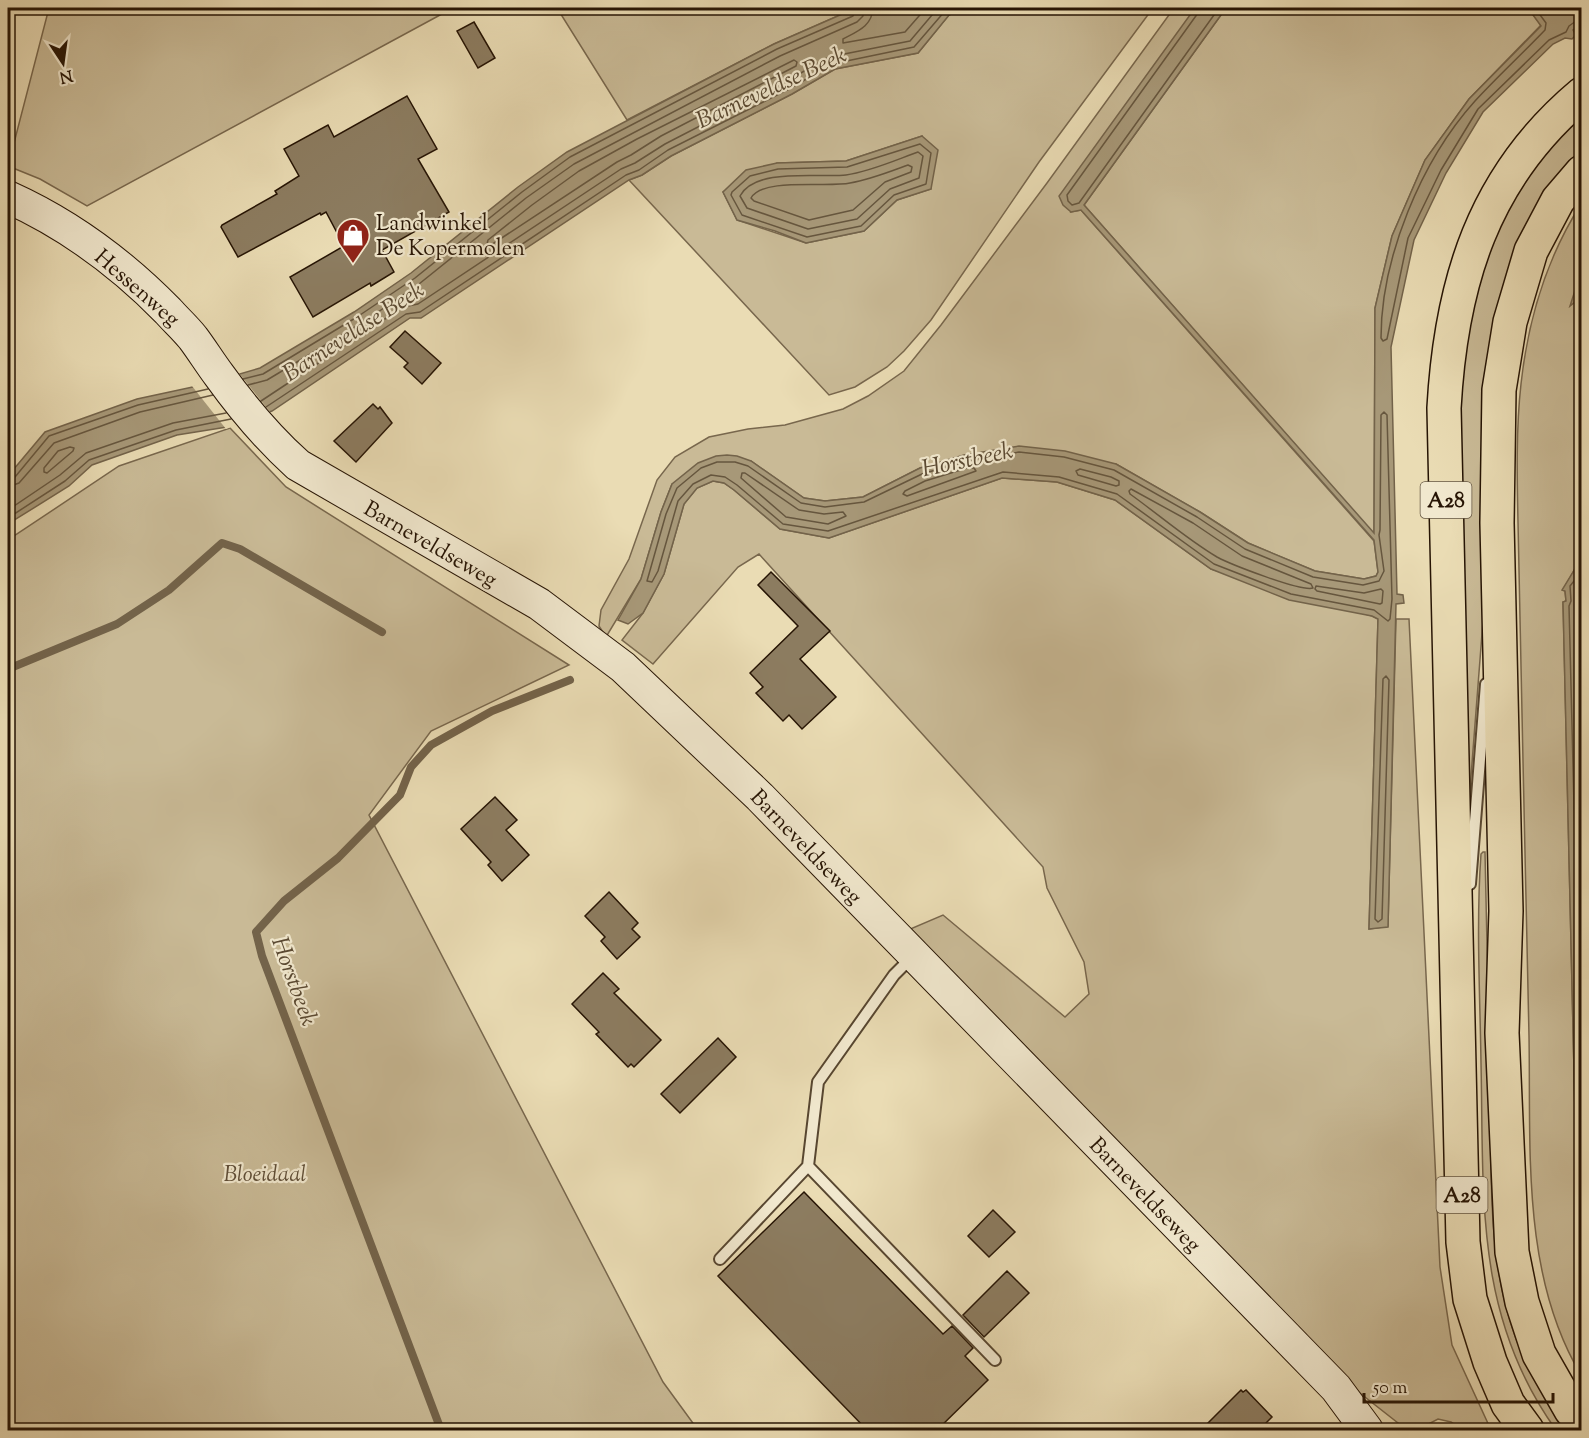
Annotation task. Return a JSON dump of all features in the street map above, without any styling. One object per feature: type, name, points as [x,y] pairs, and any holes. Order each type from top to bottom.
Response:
[{"type":"highway","name":"A28","points":[[1527,1431],[1508,1404],[1490,1362],[1470,1299],[1463,1242],[1444,408],[1451,331],[1470,255],[1483,222],[1497,193],[1545,127],[1581,94]]},
{"type":"highway","name":"A28","points":[[1581,172],[1558,200],[1531,251],[1510,322],[1499,390],[1497,523],[1506,911],[1502,1033],[1512,1252],[1522,1302],[1539,1354],[1571,1410],[1581,1421]]},
{"type":"street","name":"Hessenweg","points":[[8,197],[58,224],[124,269],[184,327],[221,378]]},
{"type":"street","name":"Barneveldseweg","points":[[221,378],[277,446],[298,465],[539,604],[623,667],[760,797],[1336,1388],[1393,1431]]},
{"type":"street","name":"Barneveldseweg","points":[[1336,1388],[1367,1431]]},
{"type":"lane","points":[[1488,648],[1497,523]]},
{"type":"lane","points":[[1470,890],[1486,671]]},
{"type":"lane","points":[[1457,946],[1466,913]]},
{"type":"lane","points":[[720,1259],[808,1166],[818,1082],[894,975],[913,956]]},
{"type":"lane","points":[[808,1166],[995,1360]]},
{"type":"green space","points":[[49,8],[453,8],[87,206],[40,179],[8,166]]},
{"type":"green space","points":[[557,8],[856,8],[774,44],[627,120]]},
{"type":"green space","points":[[964,8],[1153,8],[1039,162],[931,320],[887,367],[855,387],[829,395],[629,180],[835,69],[918,53],[949,15]],"holes":[[[922,136],[931,189],[897,200],[864,231],[806,243],[737,220],[723,192],[777,163],[846,161]]]},
{"type":"green space","points":[[1174,8],[1195,8],[1071,212],[1081,210],[1374,541],[1378,572],[1376,576],[1364,579],[1315,571],[1248,543],[1200,512],[1116,464],[920,468],[863,497],[825,501],[804,498],[751,461],[672,484],[641,579],[606,637],[599,626],[601,610],[629,559],[657,480],[675,457],[709,437],[748,429],[785,425],[843,409],[868,396],[904,371],[1047,183]]},
{"type":"green space","points":[[1226,8],[1528,8],[1541,25],[1469,99],[1425,160],[1392,236],[1375,308],[1374,534],[1084,205]]},
{"type":"green space","points":[[1581,106],[1581,158],[1541,215],[1490,530],[1466,841],[1456,374],[1493,222]]},
{"type":"green space","points":[[1581,204],[1582,565],[1576,567],[1563,590],[1566,601],[1563,602],[1575,1113],[1577,1173],[1582,1202],[1581,1375],[1562,1336],[1548,1296],[1533,1210],[1517,470],[1518,418],[1528,337],[1548,268]]},
{"type":"green space","name":"Bloeidaal","points":[[230,428],[286,487],[569,665],[431,731],[369,815],[663,1382],[698,1430],[8,1430],[8,540],[119,466]]},
{"type":"green space","points":[[1002,478],[1057,482],[1115,500],[1211,569],[1378,619],[1369,929],[1388,926],[1396,619],[1409,619],[1440,1267],[1452,1345],[1491,1430],[1463,1430],[1451,1422],[1438,1419],[1417,1430],[1407,1430],[1356,1390],[908,930],[943,915],[1065,1017],[1089,994],[1084,962],[1047,888],[1043,867],[759,554],[738,567],[653,664],[622,640],[643,613],[664,574],[684,504],[697,488],[713,481],[724,483],[734,490],[780,529],[829,538]]},
{"type":"green space","points":[[1485,852],[1492,1212],[1499,1275],[1515,1336],[1525,1361],[1567,1430],[1556,1430],[1529,1387],[1510,1343],[1497,1299],[1489,1254],[1482,1161],[1479,906],[1481,854]]},
{"type":"water","name":"Barneveldse Beek","points":[[856,8],[964,8],[949,15],[918,53],[835,69],[629,180],[421,318],[410,318],[272,411],[227,427],[177,435],[92,465],[69,486],[8,524],[8,476],[45,432],[137,399],[202,385],[260,368],[354,312],[411,273],[518,187],[567,152],[774,44]]},
{"type":"water","points":[[1195,8],[1226,8],[1084,205],[1374,533],[1375,308],[1392,236],[1425,160],[1469,99],[1541,26],[1528,8],[1581,8],[1581,24],[1573,30],[1576,35],[1572,39],[1565,38],[1553,44],[1483,112],[1446,173],[1414,240],[1391,347],[1397,594],[1403,595],[1404,603],[1396,604],[1388,927],[1369,929],[1378,619],[1289,600],[1211,569],[1115,500],[1057,482],[1002,478],[829,538],[780,529],[734,490],[724,483],[713,481],[697,488],[684,504],[664,574],[643,613],[628,624],[618,620],[641,579],[672,484],[698,463],[716,456],[727,455],[751,461],[804,498],[825,501],[863,497],[920,468],[964,455],[1019,446],[1065,451],[1116,464],[1200,512],[1248,543],[1315,571],[1364,579],[1376,576],[1378,572],[1374,540],[1081,210],[1071,212],[1063,205],[1059,196]]},
{"type":"water","points":[[922,136],[938,150],[931,189],[897,200],[864,231],[806,243],[737,220],[723,192],[746,170],[777,163],[846,161]]},
{"type":"water","points":[[1578,281],[1581,289],[1581,306],[1575,302],[1570,306]]},
{"type":"water","points":[[1582,565],[1581,1202],[1577,1173],[1575,1113],[1563,602],[1566,601],[1565,591],[1562,590],[1576,567]]},
{"type":"pier","points":[[238,372],[270,412],[226,429],[192,386]]},
{"type":"building","points":[[474,22],[495,58],[478,68],[457,31]]},
{"type":"building","points":[[407,96],[437,149],[418,159],[449,212],[382,250],[394,272],[371,286],[370,283],[313,317],[290,277],[344,246],[326,212],[321,215],[320,213],[238,257],[221,227],[277,194],[275,191],[299,176],[284,149],[328,125],[334,137]]},
{"type":"building","points":[[405,331],[441,363],[422,384],[404,367],[408,363],[390,347]]},
{"type":"building","points":[[373,404],[378,409],[380,407],[392,423],[356,462],[334,441]]},
{"type":"building","points":[[771,572],[830,631],[800,659],[836,697],[802,729],[789,715],[783,721],[756,693],[763,687],[750,673],[798,626],[758,585]]},
{"type":"building","points":[[495,797],[517,820],[506,830],[529,855],[502,881],[488,865],[491,862],[461,829]]},
{"type":"building","points":[[609,892],[638,923],[632,929],[640,937],[617,959],[601,941],[605,937],[585,916]]},
{"type":"building","points":[[603,973],[619,989],[614,993],[661,1040],[634,1067],[631,1064],[628,1067],[596,1034],[599,1032],[572,1004]]},
{"type":"building","points":[[718,1038],[736,1057],[680,1113],[661,1094]]},
{"type":"building","points":[[804,1192],[943,1334],[952,1326],[973,1348],[965,1356],[988,1380],[936,1431],[868,1431],[718,1276]]},
{"type":"building","points":[[993,1210],[1015,1232],[989,1257],[968,1236]]},
{"type":"building","points":[[1007,1271],[1029,1293],[984,1337],[963,1315]]},
{"type":"building","points":[[1241,1390],[1243,1392],[1246,1390],[1272,1417],[1258,1431],[1200,1431]]},
{"type":"waterway","points":[[8,669],[117,624],[169,590],[222,543],[240,549],[382,632]]},
{"type":"waterway","name":"Horstbeek","points":[[441,1430],[262,956],[256,932],[284,901],[338,858],[400,795],[411,767],[431,745],[492,711],[570,680]]},
{"type":"place","name":"Landwinkel De Kopermolen","points":[[353,264]]}]
